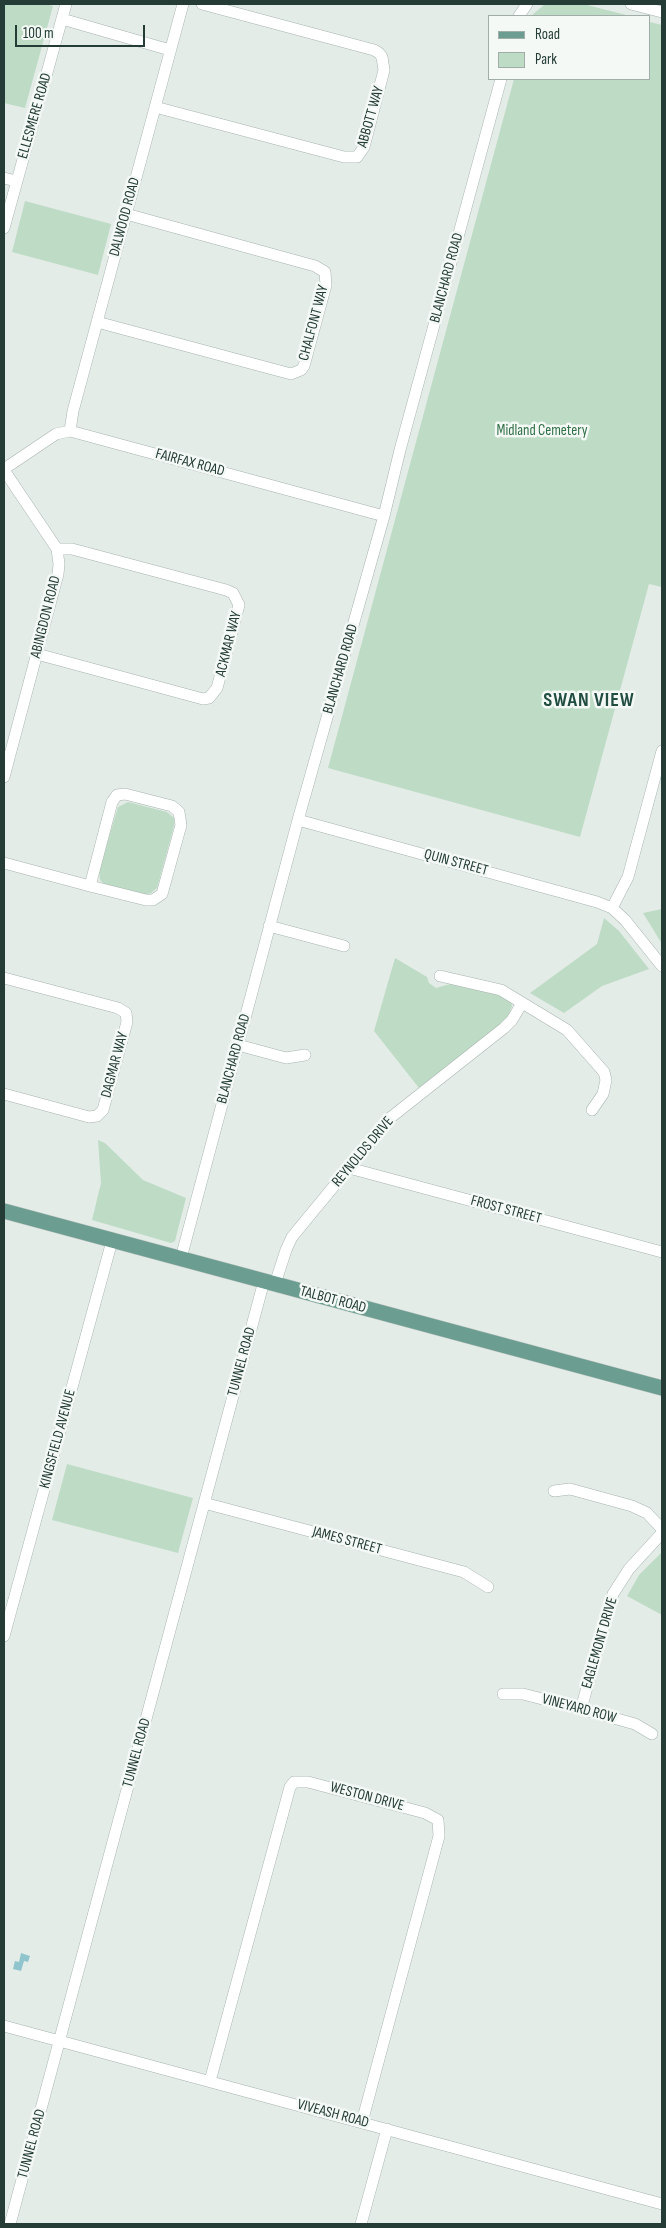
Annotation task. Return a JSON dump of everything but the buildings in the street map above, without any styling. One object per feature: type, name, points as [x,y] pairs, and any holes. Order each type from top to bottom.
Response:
[{"type":"main road","name":"TALBOT ROAD","points":[[4,1211],[662,1388]]},
{"type":"street","name":"ELLESMERE ROAD","points":[[4,228],[66,4]]},
{"type":"street","name":"DALWOOD ROAD","points":[[70,431],[73,411],[183,4]]},
{"type":"street","name":"ABBOTT WAY","points":[[155,107],[344,156],[357,157],[364,148],[384,70],[382,57],[379,53],[202,4]]},
{"type":"street","points":[[631,4],[662,12]]},
{"type":"street","points":[[62,19],[170,50]]},
{"type":"street","name":"BLANCHARD ROAD","points":[[181,1258],[298,820],[384,516],[400,450],[501,80]]},
{"type":"street","points":[[4,178],[16,181]]},
{"type":"street","name":"CHALFONT WAY","points":[[97,322],[291,374],[304,366],[324,294],[326,285],[325,272],[315,266],[126,214]]},
{"type":"street","points":[[57,549],[4,470],[56,434],[70,431]]},
{"type":"street","name":"FAIRFAX ROAD","points":[[70,431],[384,516]]},
{"type":"street","name":"ABINGDON ROAD","points":[[4,777],[58,574],[57,549]]},
{"type":"street","name":"ACKMAR WAY","points":[[37,654],[203,699],[209,698],[217,688],[239,605],[233,593],[226,590],[72,549],[57,549]]},
{"type":"street","points":[[662,751],[628,877],[612,908],[625,920],[662,966]]},
{"type":"street","points":[[4,863],[90,886],[146,900],[159,898],[162,894],[181,825],[179,812],[172,806],[126,794],[117,794],[112,802],[90,886]]},
{"type":"street","name":"QUIN STREET","points":[[298,820],[585,898],[612,908]]},
{"type":"street","points":[[270,926],[344,946]]},
{"type":"street","points":[[440,976],[500,990],[567,1030],[604,1072],[606,1087],[592,1110]]},
{"type":"street","name":"DAGMAR WAY","points":[[4,978],[118,1008],[126,1013],[127,1022],[103,1110],[97,1116],[89,1117],[4,1094]]},
{"type":"street","name":"REYNOLDS DRIVE","points":[[270,1282],[292,1238],[390,1118],[504,1028],[512,1020],[522,1002]]},
{"type":"street","points":[[238,1045],[286,1058],[305,1055]]},
{"type":"street","name":"FROST STREET","points":[[349,1168],[662,1252]]},
{"type":"street","name":"KINGSFIELD AVENUE","points":[[4,1636],[112,1241]]},
{"type":"street","name":"TUNNEL ROAD","points":[[10,2224],[204,1503],[270,1282]]},
{"type":"street","points":[[554,1491],[570,1489],[632,1506],[647,1512],[662,1531]]},
{"type":"street","name":"JAMES STREET","points":[[204,1503],[464,1572],[488,1587]]},
{"type":"street","name":"EAGLEMONT DRIVE","points":[[581,1709],[613,1594],[628,1569],[662,1531]]},
{"type":"street","name":"VINEYARD ROW","points":[[503,1694],[523,1694],[581,1709],[635,1724],[652,1734]]},
{"type":"street","name":"WESTON DRIVE","points":[[210,2081],[290,1787],[294,1782],[308,1782],[425,1813],[438,1820],[438,1836],[362,2122]]},
{"type":"street","name":"VIVEASH ROAD","points":[[4,2026],[662,2204]]},
{"type":"street","points":[[361,2224],[387,2129]]},
{"type":"green space","points":[[4,4],[45,4],[53,6],[25,108],[4,103]]},
{"type":"green space","points":[[545,4],[587,5],[626,15],[532,15]]},
{"type":"green space","name":"Midland Cemetery","points":[[651,22],[662,25],[662,587],[649,584],[580,837],[328,768],[514,80],[651,80]]},
{"type":"green space","points":[[25,201],[111,224],[98,275],[12,252]]},
{"type":"green space","points":[[128,802],[167,812],[174,818],[174,826],[157,888],[144,896],[105,885],[100,880],[99,871],[118,807]]},
{"type":"green space","points":[[662,909],[662,944],[643,913]]},
{"type":"green space","points":[[604,918],[619,931],[649,969],[602,986],[564,1013],[530,993],[597,944]]},
{"type":"green space","points":[[395,958],[427,977],[429,983],[436,988],[454,983],[493,992],[511,1002],[512,1006],[507,1019],[419,1088],[374,1031]]},
{"type":"green space","points":[[98,1140],[105,1143],[143,1180],[186,1198],[175,1241],[171,1243],[92,1220],[101,1183]]},
{"type":"green space","points":[[67,1464],[193,1498],[178,1553],[52,1520]]},
{"type":"green space","points":[[662,1552],[662,1615],[627,1596],[639,1575]]},
{"type":"water","points":[[21,1953],[30,1956],[28,1962],[24,1961],[21,1971],[13,1969],[15,1961],[19,1962]]},
{"type":"district","name":"SWAN VIEW","points":[[589,701]]}]
